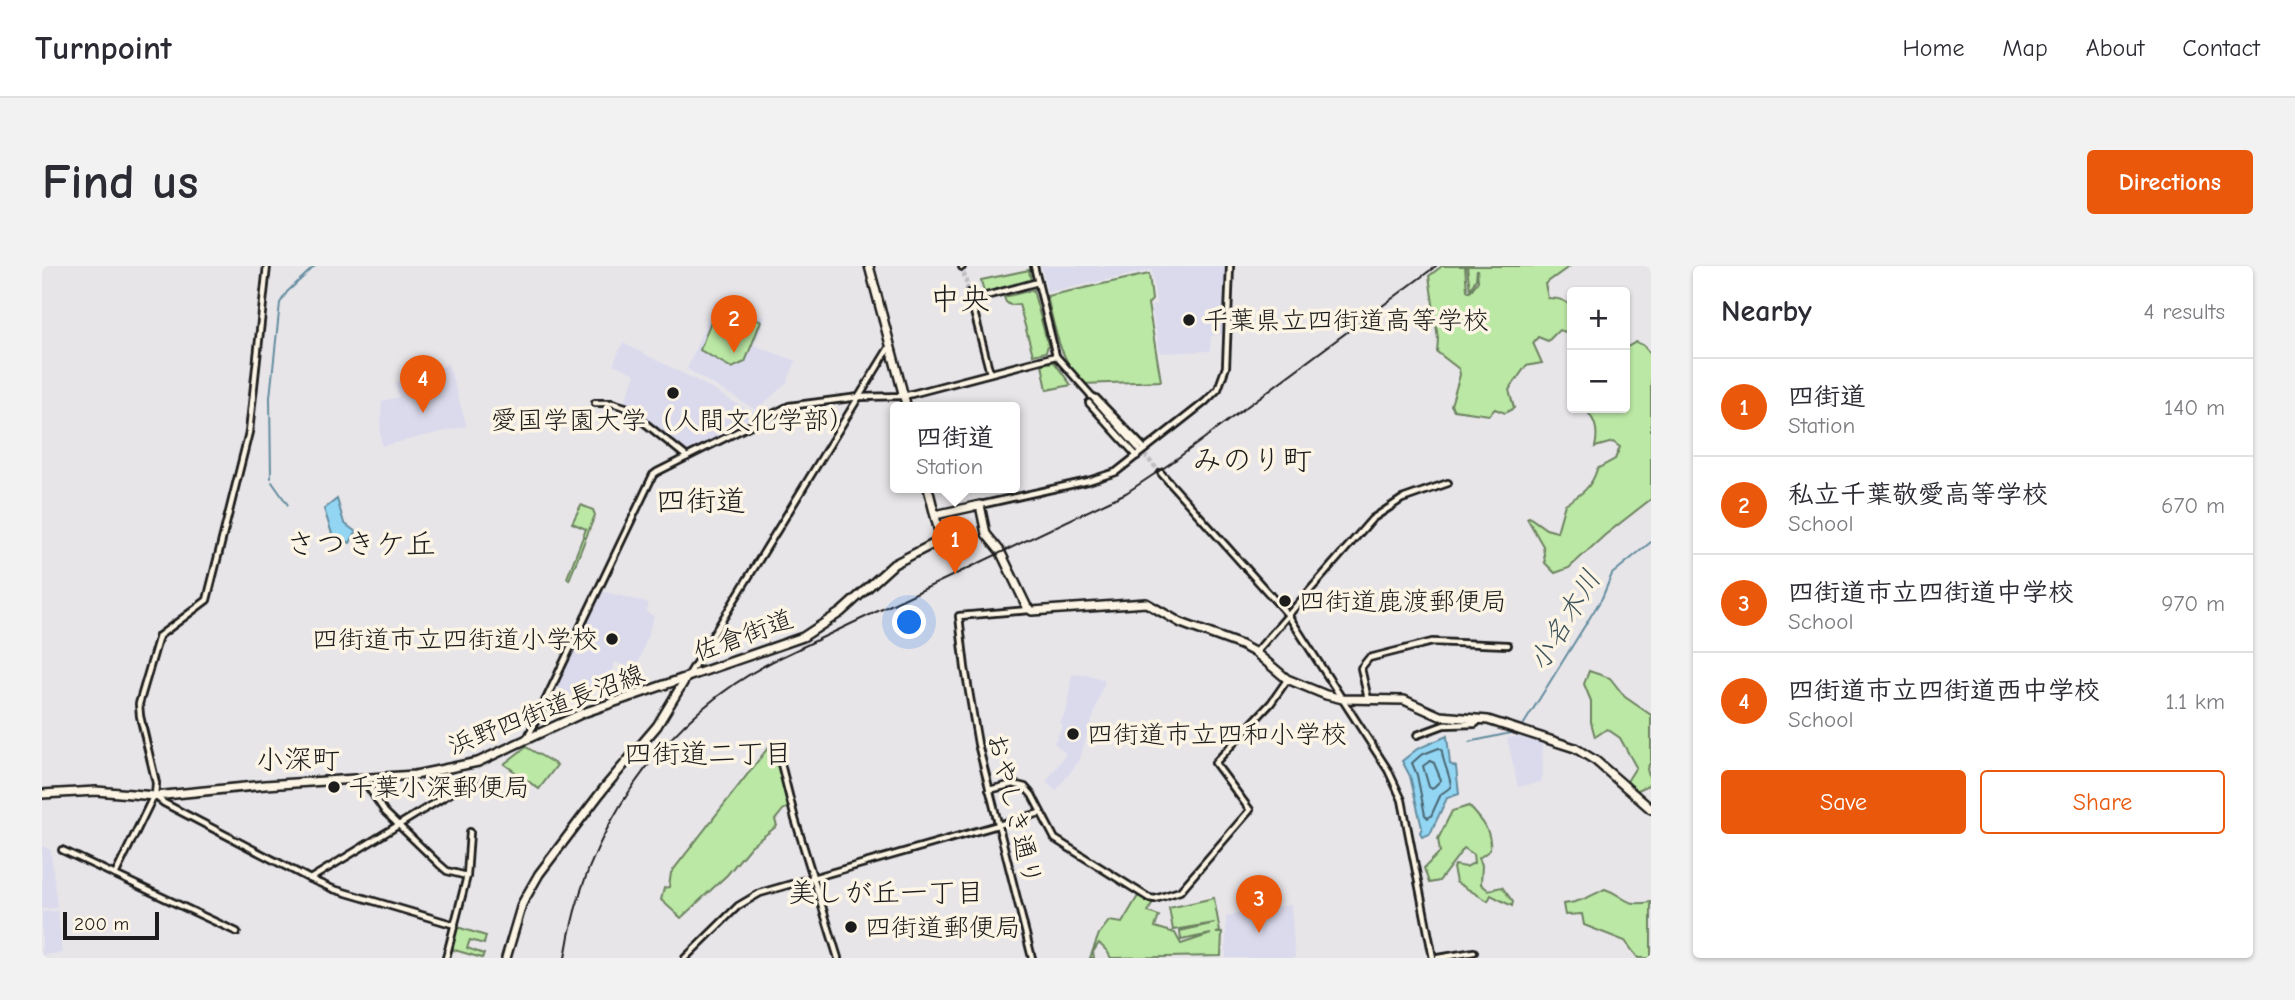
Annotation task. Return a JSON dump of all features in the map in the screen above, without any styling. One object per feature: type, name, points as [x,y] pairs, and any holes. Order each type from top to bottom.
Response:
[{"type":"main road","points":[[869,266],[906,402]]},
{"type":"main road","name":"佐倉街道","points":[[506,958],[522,904],[538,874],[605,787],[657,726],[687,678],[781,646],[814,631],[841,612],[894,564],[941,540],[929,493]]},
{"type":"main road","points":[[935,515],[980,505],[986,534],[998,549],[1030,610],[1146,603],[1181,623],[1219,635],[1256,653],[1287,679],[1326,695],[1343,699],[1404,700],[1446,717],[1481,719],[1579,750],[1603,766],[1651,809]]},
{"type":"main road","name":"浜野四街道長沼線","points":[[42,794],[96,791],[155,796],[265,785],[422,775],[488,759],[583,713],[687,678]]},
{"type":"street","points":[[155,796],[156,783],[139,716],[139,704],[159,636],[207,600],[249,432],[267,266]]},
{"type":"street","points":[[1034,266],[1056,356],[1088,395],[1096,398],[1142,449]]},
{"type":"street","points":[[980,505],[1103,477],[1120,470],[1142,449],[1190,414],[1218,389],[1226,367],[1230,266]]},
{"type":"street","points":[[971,300],[1038,282]]},
{"type":"street","points":[[969,293],[990,373]]},
{"type":"street","points":[[687,678],[891,345]]},
{"type":"street","points":[[527,740],[653,475],[780,408],[814,401],[904,396],[1056,356]]},
{"type":"street","points":[[595,403],[612,403],[625,407],[687,457]]},
{"type":"street","points":[[1089,403],[1137,456]]},
{"type":"street","points":[[1161,473],[1288,615],[1387,767],[1402,800],[1436,958],[1474,952]]},
{"type":"street","points":[[1256,653],[1372,519],[1402,499],[1448,483]]},
{"type":"street","name":"おやしき通り","points":[[1030,610],[959,616],[978,744],[1032,958]]},
{"type":"street","points":[[1368,699],[1361,668],[1369,658],[1432,642],[1508,645]]},
{"type":"street","points":[[989,790],[1013,784],[1025,787],[1055,839],[1149,898],[1155,899],[1180,891],[1250,810],[1215,763],[1271,703],[1287,679]]},
{"type":"street","points":[[1417,735],[1444,725],[1475,724],[1481,719]]},
{"type":"street","points":[[777,748],[838,958]]},
{"type":"street","points":[[363,779],[385,812],[447,871],[467,876]]},
{"type":"street","points":[[310,879],[474,779]]},
{"type":"street","points":[[115,875],[150,799],[155,796]]},
{"type":"street","points":[[155,796],[310,879],[455,925]]},
{"type":"street","points":[[685,958],[744,902],[764,891],[1041,813]]},
{"type":"street","points":[[446,958],[467,876],[470,832]]},
{"type":"street","points":[[62,850],[237,932]]},
{"type":"shaded area","name":"千葉県立四街道高等学校","points":[[1041,266],[1226,266],[1224,334],[1211,336],[1210,351],[1160,353],[1151,306],[1156,304],[1152,270],[1047,291]]},
{"type":"shaded area","points":[[715,300],[765,317],[754,345],[796,361],[787,383],[756,410],[687,369]]},
{"type":"shaded area","name":"愛国学園大学（人間文化学部）","points":[[623,343],[698,381],[756,415],[688,453],[624,404],[635,374],[613,364]]},
{"type":"shaded area","points":[[448,364],[467,426],[382,446],[382,401],[399,397],[395,383]]},
{"type":"shaded area","name":"四街道市立四街道小学校","points":[[601,591],[649,603],[646,612],[654,616],[636,671],[615,662],[605,691],[595,687],[586,701],[555,686]]},
{"type":"shaded area","name":"四街道市立四和小学校","points":[[1072,674],[1105,680],[1079,761],[1056,791],[1046,782],[1066,754],[1054,743],[1063,725],[1060,723],[1067,708]]},
{"type":"shaded area","points":[[1523,736],[1540,739],[1543,774],[1541,782],[1518,787],[1507,738]]},
{"type":"shaded area","points":[[42,846],[51,850],[57,908],[42,909]]},
{"type":"shaded area","points":[[1291,905],[1295,958],[1226,958],[1226,917],[1247,909]]},
{"type":"shaded area","points":[[58,911],[62,953],[42,955],[42,912]]},
{"type":"green space","points":[[1442,266],[1465,266],[1467,290],[1470,292],[1478,281],[1477,269],[1476,279],[1470,290],[1467,266],[1570,266],[1545,284],[1548,298],[1567,303],[1567,330],[1559,330],[1548,341],[1538,337],[1533,343],[1542,363],[1526,366],[1509,390],[1514,408],[1505,413],[1495,409],[1489,415],[1454,410],[1451,405],[1460,375],[1459,369],[1437,352],[1438,339],[1429,276]]},
{"type":"green space","points":[[1029,270],[1031,281],[984,293],[981,280]]},
{"type":"green space","points":[[1149,274],[1152,300],[1148,304],[1161,381],[1083,384],[1063,353],[1047,296]]},
{"type":"green space","points":[[1033,290],[1048,345],[1046,352],[1033,355],[1019,304],[1010,305],[1004,297]]},
{"type":"green space","points":[[717,305],[761,321],[745,362],[732,368],[700,350]]},
{"type":"green space","points":[[1636,342],[1643,345],[1651,355],[1651,499],[1569,568],[1555,573],[1545,563],[1543,546],[1527,518],[1557,532],[1565,504],[1585,490],[1597,469],[1615,459],[1620,447],[1613,442],[1595,447],[1597,435],[1588,413],[1630,413],[1630,345]]},
{"type":"green space","points":[[1054,362],[1071,385],[1047,390],[1042,364]]},
{"type":"green space","points":[[581,505],[593,510],[595,515],[569,580],[567,578],[586,529],[572,523]]},
{"type":"green space","points":[[1589,671],[1610,678],[1625,697],[1651,715],[1651,761],[1647,769],[1651,784],[1636,791],[1626,783],[1636,767],[1620,738],[1607,729],[1595,737],[1591,722],[1591,701],[1584,684]]},
{"type":"green space","points":[[771,744],[777,748],[792,805],[783,810],[775,820],[777,826],[751,846],[727,875],[681,918],[661,900],[664,888],[669,887],[671,873]]},
{"type":"green space","points":[[526,747],[557,765],[539,789],[504,764]]},
{"type":"green space","points":[[1469,806],[1482,821],[1489,837],[1490,850],[1479,858],[1482,865],[1481,884],[1488,890],[1502,887],[1513,902],[1512,906],[1491,895],[1488,901],[1456,882],[1453,868],[1455,865],[1466,867],[1474,863],[1473,854],[1464,848],[1439,881],[1429,883],[1424,868],[1440,852],[1438,839],[1452,811]]},
{"type":"green space","points":[[1605,889],[1630,902],[1651,902],[1651,958],[1638,958],[1625,941],[1584,925],[1582,914],[1565,915],[1563,904],[1579,901]]},
{"type":"green space","points":[[1138,896],[1153,902],[1148,912],[1159,916],[1155,927],[1175,933],[1181,944],[1211,934],[1181,940],[1180,931],[1215,923],[1173,930],[1169,908],[1214,898],[1220,932],[1216,933],[1222,933],[1221,956],[1111,958],[1099,943],[1093,952],[1094,958],[1090,958],[1099,934],[1109,921],[1122,923]]},
{"type":"green space","points":[[457,927],[486,936],[484,944],[470,940],[467,948],[484,954],[482,958],[451,949]]},
{"type":"water","points":[[337,499],[344,523],[356,532],[350,543],[332,534],[324,509]]},
{"type":"water","points":[[1447,736],[1450,764],[1456,767],[1459,794],[1447,798],[1430,834],[1422,837],[1410,776],[1402,761],[1417,749]]},
{"type":"waterway","points":[[271,478],[270,397],[280,303],[287,292],[315,266]]},
{"type":"waterway","points":[[272,482],[288,505]]},
{"type":"waterway","name":"小名木川","points":[[1522,727],[1602,598],[1612,574],[1651,542]]},
{"type":"waterway","name":"小名木川","points":[[1469,742],[1515,732]]},
{"type":"tunnel","points":[[962,267],[969,293]]},
{"type":"tunnel","points":[[1140,450],[1161,473]]},
{"type":"railway","points":[[565,958],[575,912],[590,867],[609,825],[634,785],[663,748],[696,715],[732,686],[773,661],[1126,493],[1171,463],[1436,266]]},
{"type":"place","name":"千葉県立四街道高等学校","points":[[1189,320]]},
{"type":"place","name":"私立千葉敬愛高等学校","points":[[734,353]]},
{"type":"place","name":"愛国学園大学（人間文化学部）","points":[[673,393]]},
{"type":"place","name":"四街道市立四街道西中学校","points":[[423,413]]},
{"type":"place","name":"四街道","points":[[955,574]]},
{"type":"place","name":"四街道鹿渡郵便局","points":[[1285,601]]},
{"type":"place","name":"四街道市立四街道小学校","points":[[612,639]]},
{"type":"place","name":"四街道市立四和小学校","points":[[1073,734]]},
{"type":"place","name":"千葉小深郵便局","points":[[334,787]]},
{"type":"place","name":"四街道郵便局","points":[[851,927]]},
{"type":"place","name":"四街道市立四街道中学校","points":[[1259,933]]},
{"type":"district","name":"中央","points":[[960,299]]},
{"type":"district","name":"みのり町","points":[[1252,460]]},
{"type":"district","name":"四街道","points":[[701,501]]},
{"type":"district","name":"さつきケ丘","points":[[361,544]]},
{"type":"district","name":"四街道二丁目","points":[[708,753]]},
{"type":"district","name":"小深町","points":[[298,759]]},
{"type":"district","name":"美しが丘一丁目","points":[[886,892]]}]
